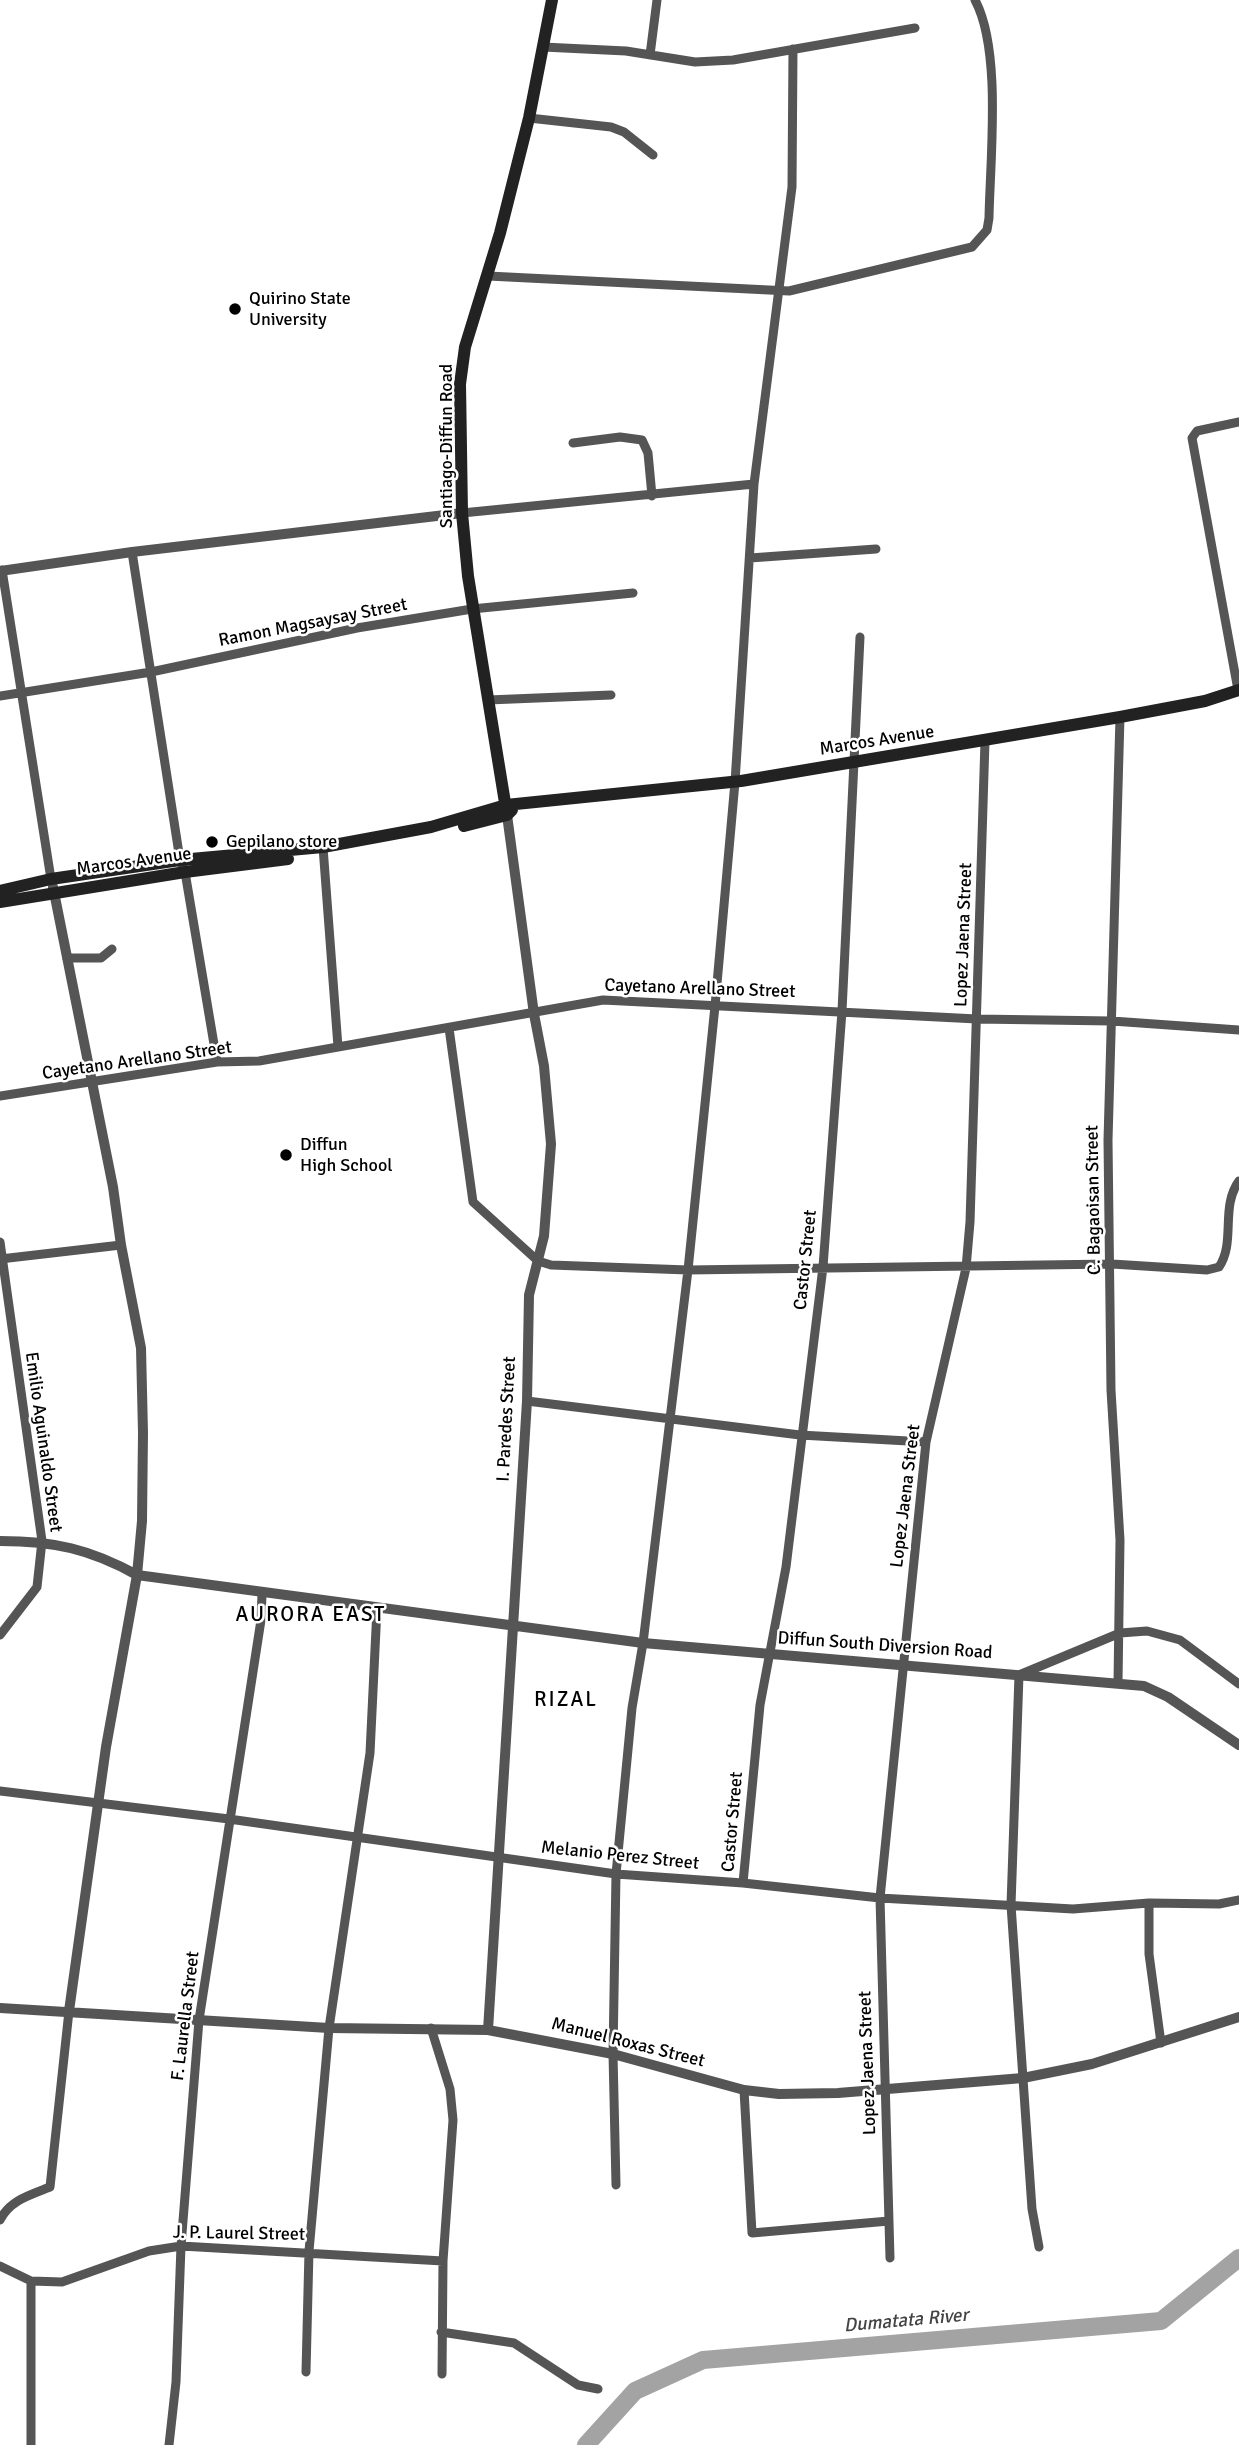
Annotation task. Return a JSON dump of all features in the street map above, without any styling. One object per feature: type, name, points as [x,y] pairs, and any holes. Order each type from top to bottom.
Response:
[{"type":"main road","name":"Santiago-Diffun Road","points":[[510,809],[472,609],[462,513],[460,384],[465,347],[488,276],[529,118],[552,0]]},
{"type":"main road","name":"Marcos Avenue","points":[[0,891],[183,866],[323,851],[510,809],[735,782],[1120,717],[1205,701],[1239,690]]},
{"type":"main road","name":"Marcos Avenue","points":[[0,902],[52,886]]},
{"type":"street","points":[[650,55],[657,0]]},
{"type":"street","points":[[488,276],[777,290],[804,288],[972,247],[982,240],[989,218],[989,42],[975,0]]},
{"type":"street","points":[[543,47],[590,48],[695,62],[733,60],[915,28]]},
{"type":"street","points":[[616,2185],[613,2054],[616,1874],[632,1708],[643,1643],[688,1270],[715,1006],[735,782],[754,484],[792,187],[793,49]]},
{"type":"street","points":[[529,118],[611,127],[624,132],[653,155]]},
{"type":"street","points":[[1239,422],[1197,431],[1192,439],[1239,690]]},
{"type":"street","points":[[573,443],[620,437],[642,440],[648,453],[652,496]]},
{"type":"street","points":[[0,2220],[5,2211],[17,2201],[50,2187],[69,2011],[137,1575],[142,1521],[141,1348],[113,1187],[52,886],[1,570],[462,513],[754,484]]},
{"type":"street","points":[[750,558],[876,549]]},
{"type":"street","points":[[132,552],[217,1062]]},
{"type":"street","name":"Ramon Magsaysay Street","points":[[0,696],[151,671],[357,628],[472,609],[633,593]]},
{"type":"street","name":"Castor Street","points":[[743,1883],[760,1705],[786,1567],[800,1435],[823,1267],[842,1011],[860,637]]},
{"type":"street","points":[[488,700],[611,695]]},
{"type":"street","name":"C. Bagaoisan Street","points":[[1118,1683],[1119,1482],[1111,1390],[1112,1264],[1108,1140],[1120,717]]},
{"type":"street","name":"Lopez Jaena Street","points":[[890,2258],[880,1898],[901,1667],[926,1442],[966,1268],[985,741]]},
{"type":"street","name":"I. Paredes Street","points":[[488,2030],[527,1401],[529,1295],[544,1236],[551,1144],[544,1066],[534,1014],[510,809]]},
{"type":"street","points":[[323,851],[338,1047]]},
{"type":"street","points":[[67,958],[101,958],[112,949]]},
{"type":"street","name":"Cayetano Arellano Street","points":[[0,1096],[217,1062],[259,1061],[603,1000],[977,1019],[1112,1021],[1239,1030]]},
{"type":"street","points":[[449,1028],[473,1202],[538,1261],[551,1265],[688,1270],[1112,1264],[1207,1270],[1219,1267],[1225,1258],[1230,1197],[1239,1181]]},
{"type":"street","name":"Emilio Aguinaldo Street","points":[[0,1242],[41,1541],[37,1587],[0,1635]]},
{"type":"street","points":[[1,1259],[121,1245]]},
{"type":"street","points":[[527,1401],[800,1435],[926,1442]]},
{"type":"street","name":"Diffun South Diversion Road","points":[[0,1541],[41,1541],[107,1559],[137,1575],[512,1628],[769,1656],[1118,1683],[1156,1690],[1239,1745]]},
{"type":"street","name":"F. Laurella Street","points":[[169,2445],[176,2382],[181,2246],[199,2020],[261,1620],[262,1594]]},
{"type":"street","points":[[306,2372],[309,2251],[329,2028],[370,1753],[377,1608]]},
{"type":"street","points":[[1039,2246],[1032,2209],[1011,1905],[1019,1675],[1120,1633],[1147,1631],[1180,1640],[1239,1684]]},
{"type":"street","name":"Melanio Perez Street","points":[[0,1791],[229,1819],[616,1874],[743,1883],[880,1898],[1073,1909],[1149,1903],[1219,1904],[1239,1900]]},
{"type":"street","points":[[1149,1903],[1149,1955],[1161,2043]]},
{"type":"street","name":"Manuel Roxas Street","points":[[0,2008],[329,2028],[488,2030],[613,2054],[744,2090],[803,2093],[1023,2078],[1092,2064],[1239,2017]]},
{"type":"street","points":[[431,2028],[450,2089],[453,2120],[443,2261],[442,2374]]},
{"type":"street","points":[[744,2090],[752,2233],[889,2221]]},
{"type":"street","name":"J. P. Laurel Street","points":[[0,2266],[31,2281],[62,2282],[149,2251],[181,2246],[309,2251],[443,2261]]},
{"type":"street","points":[[31,2281],[31,2445]]},
{"type":"street","points":[[441,2332],[514,2343],[578,2385],[598,2389]]},
{"type":"waterway","name":"Dumatata River","points":[[586,2445],[635,2391],[703,2360],[1161,2321],[1239,2258]]},
{"type":"place","name":"Quirino State University","points":[[235,309]]},
{"type":"place","name":"Gepilano store","points":[[212,842]]},
{"type":"place","name":"Diffun High School","points":[[286,1155]]},
{"type":"district","name":"AURORA EAST","points":[[311,1615]]},
{"type":"district","name":"RIZAL","points":[[566,1700]]}]
